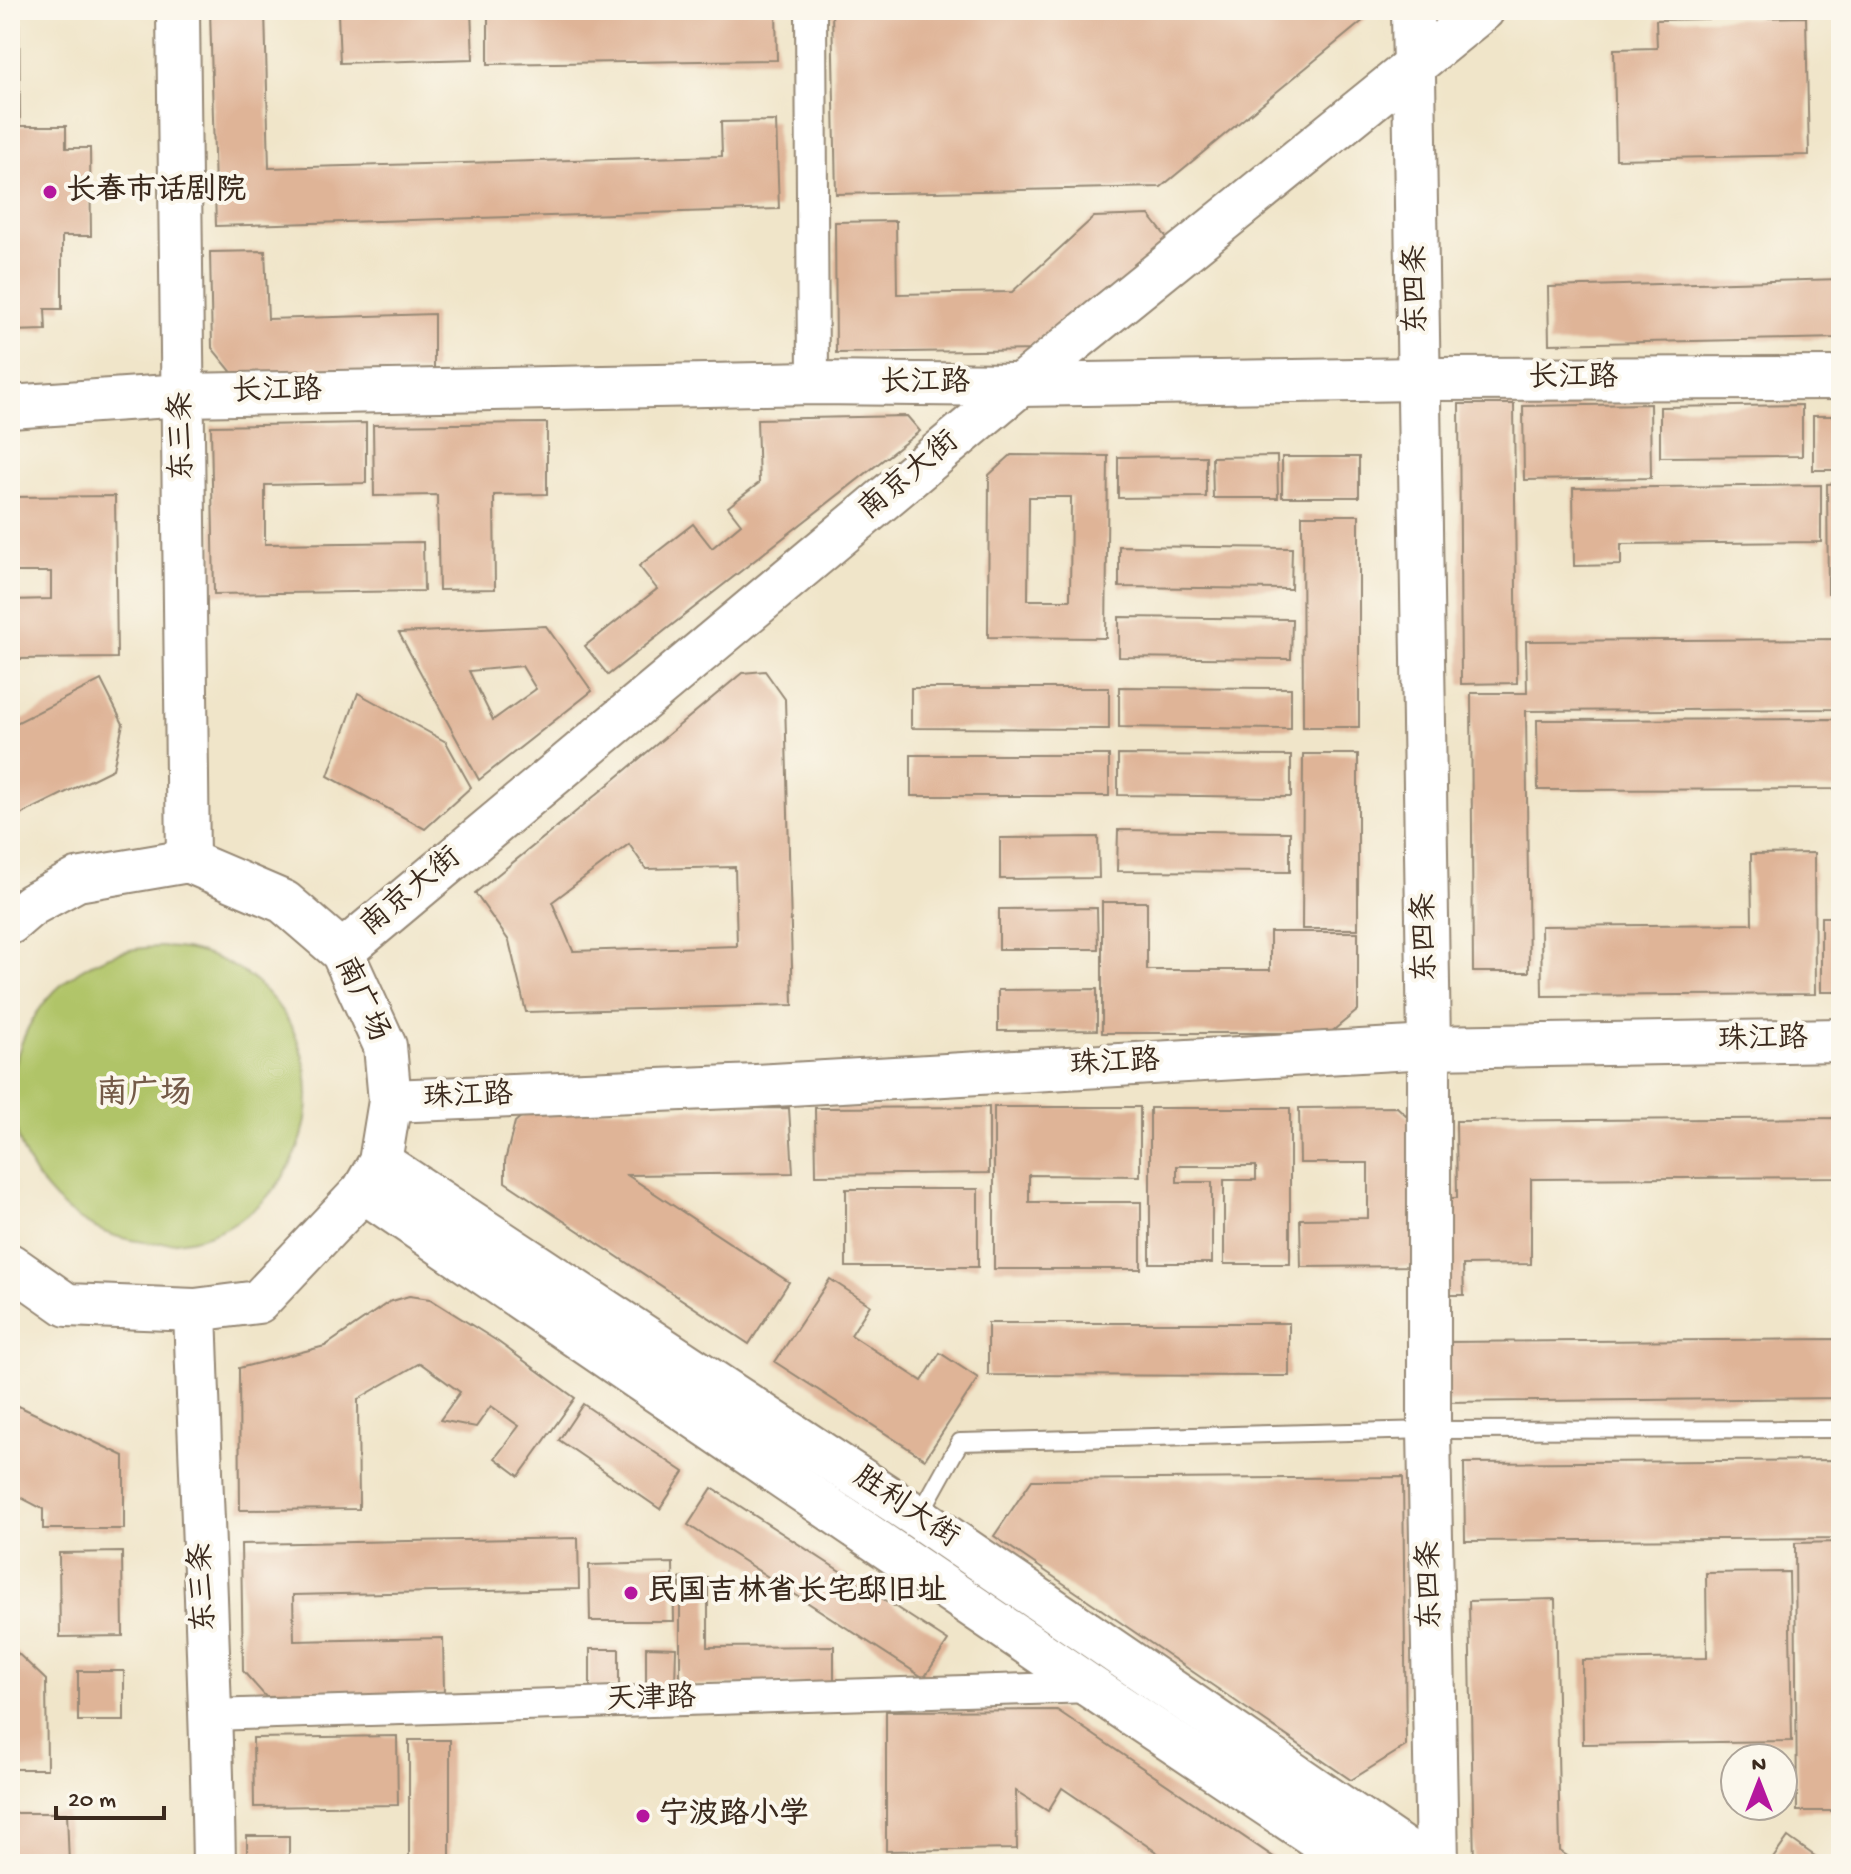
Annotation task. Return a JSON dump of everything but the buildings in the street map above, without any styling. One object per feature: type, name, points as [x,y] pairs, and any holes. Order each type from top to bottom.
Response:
[{"type":"street","name":"东三条","points":[[178,10],[188,861]]},
{"type":"street","points":[[811,10],[813,383]]},
{"type":"street","name":"东四条","points":[[1413,10],[1429,1047],[1429,1430],[1437,1864]]},
{"type":"street","name":"南京大街","points":[[342,952],[1020,385],[1483,10]]},
{"type":"street","name":"长江路","points":[[10,407],[183,395],[813,383],[1020,385],[1420,379],[1841,378]]},
{"type":"street","points":[[10,923],[31,905],[77,880],[188,861]]},
{"type":"street","name":"南广场","points":[[188,861],[284,902],[342,952],[385,1046],[390,1101],[372,1176]]},
{"type":"street","name":"珠江路","points":[[390,1101],[771,1085],[1429,1047],[1841,1040]]},
{"type":"street","points":[[10,1265],[67,1305],[195,1310],[258,1302],[372,1176]]},
{"type":"street","name":"胜利大街","points":[[372,1176],[918,1517],[1425,1864]]},
{"type":"street","name":"胜利大街","points":[[372,1176],[1091,1687],[1356,1864]]},
{"type":"street","name":"东三条","points":[[195,1310],[214,1864]]},
{"type":"street","name":"天津路","points":[[211,1715],[1091,1687]]},
{"type":"lane","points":[[918,1517],[960,1442],[1429,1430],[1841,1429]]},
{"type":"green space","points":[[160,947],[189,950],[217,958],[265,990],[297,1038],[305,1066],[308,1095],[305,1124],[297,1152],[265,1200],[217,1232],[189,1240],[160,1243],[131,1240],[103,1232],[55,1200],[23,1152],[15,1124],[12,1095],[15,1066],[23,1038],[55,990],[103,958],[131,950]]},
{"type":"place","name":"长春市话剧院","points":[[50,192]]},
{"type":"place","name":"民国吉林省长宅邸旧址","points":[[631,1593]]},
{"type":"place","name":"宁波路小学","points":[[643,1816]]},
{"type":"district","name":"南广场","points":[[144,1096]]}]
